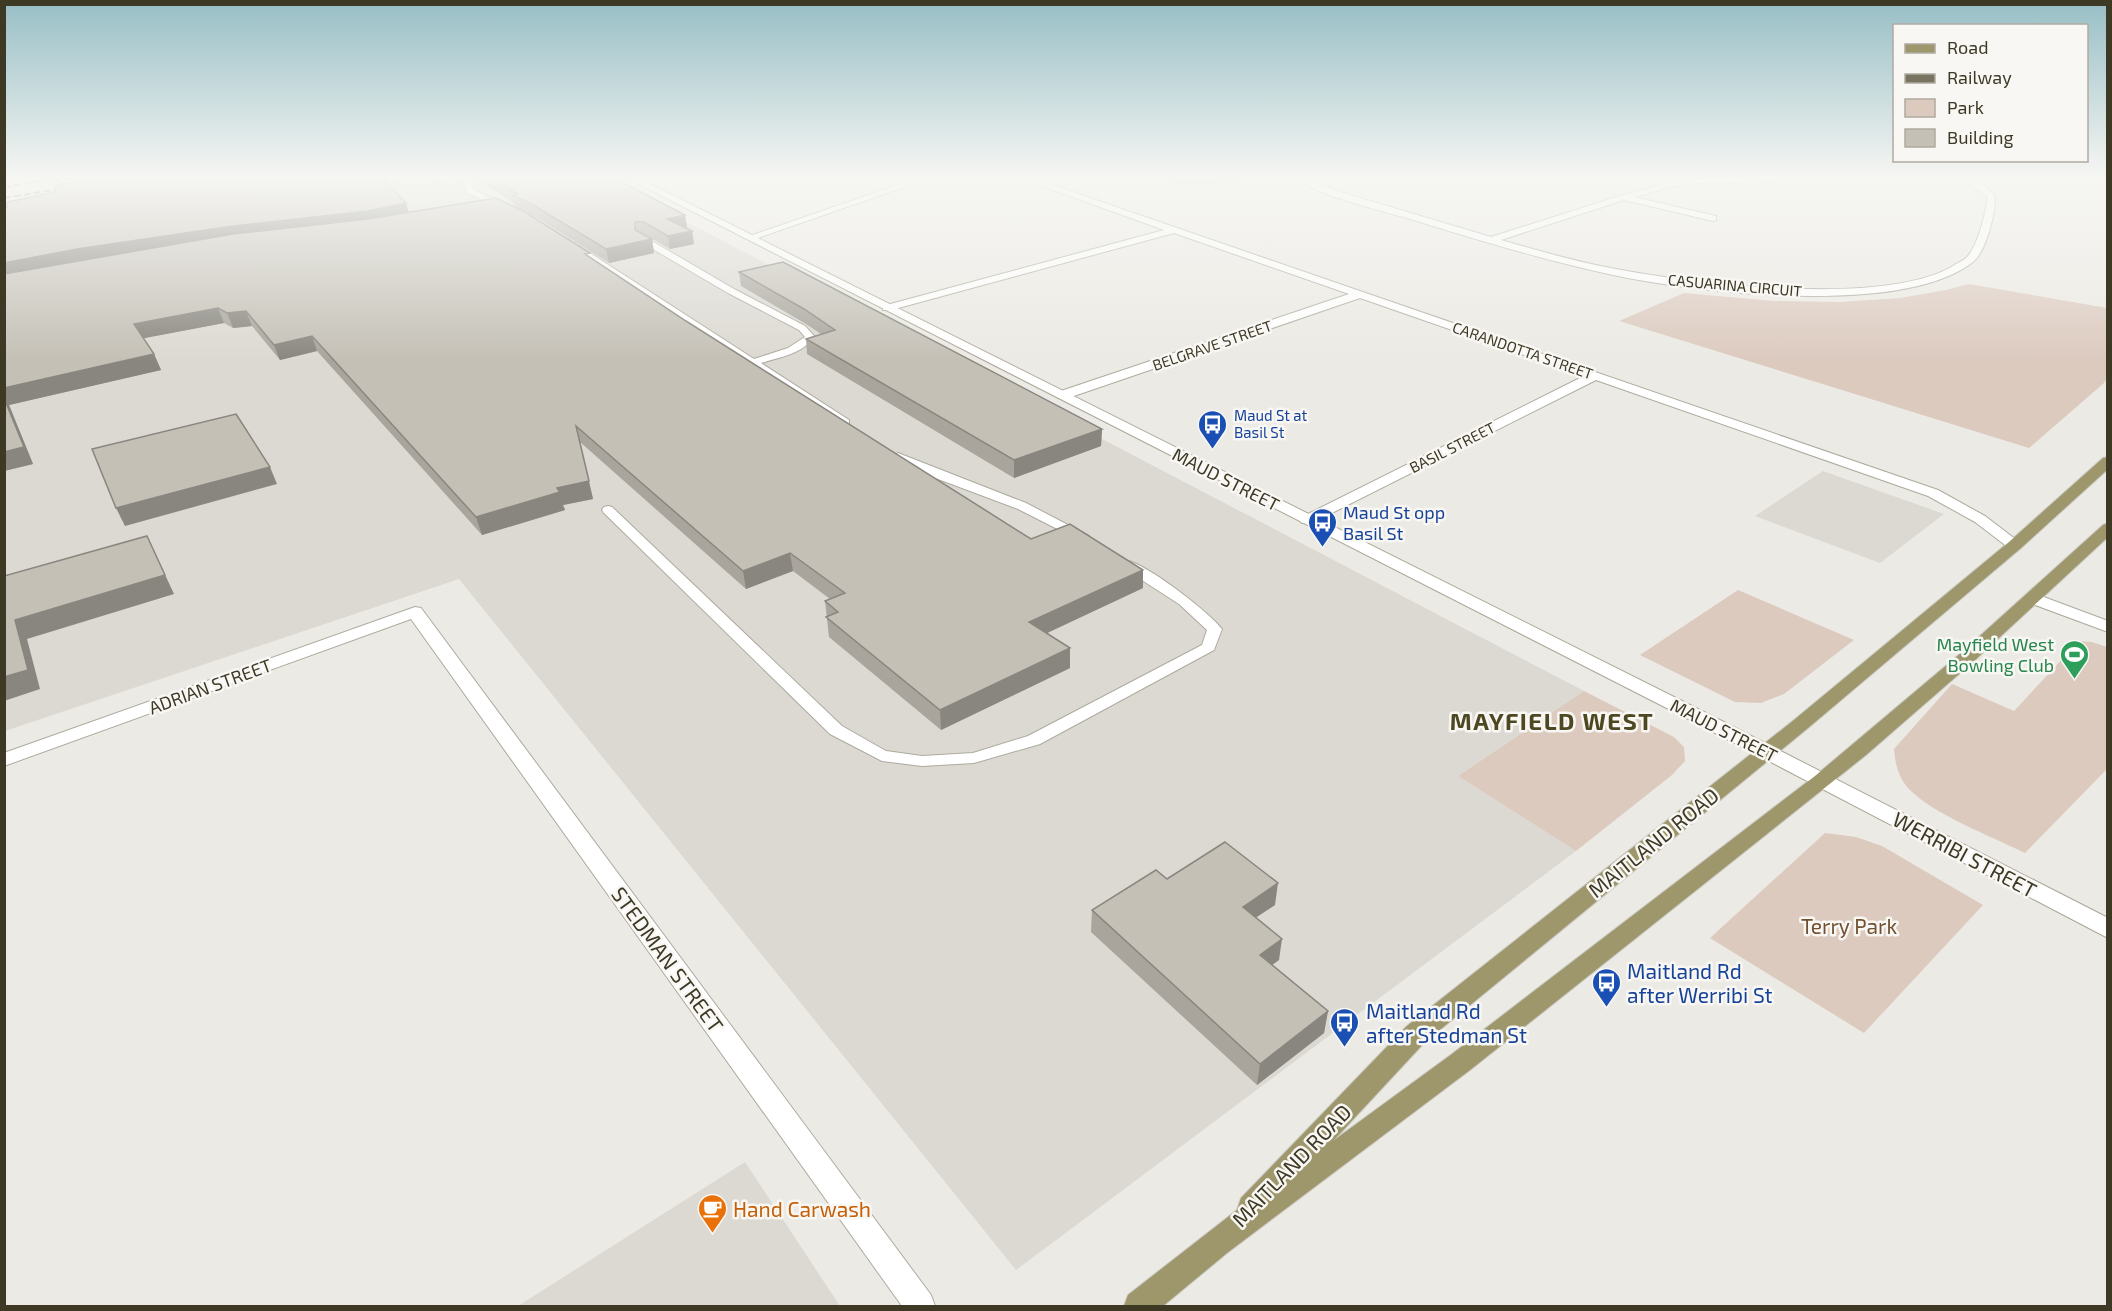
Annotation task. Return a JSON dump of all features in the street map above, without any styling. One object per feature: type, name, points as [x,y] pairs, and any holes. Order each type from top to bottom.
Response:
[{"type":"main road","name":"MAITLAND ROAD","points":[[1217,1243],[1416,1035],[1767,752],[2015,545],[2108,461]]},
{"type":"main road","name":"MAITLAND ROAD","points":[[1139,1306],[1217,1243],[1461,1062],[1822,781],[1866,745],[2108,528]]},
{"type":"street","name":"MAUD STREET","points":[[749,238],[1822,781]]},
{"type":"street","points":[[887,308],[1144,238]]},
{"type":"street","name":"CARANDOTTA STREET","points":[[1198,238],[1934,493],[1980,519],[2015,545]]},
{"type":"street","name":"CASUARINA CIRCUIT","points":[[1494,239],[1615,272],[1707,286],[1844,292],[1910,284],[1950,273],[1972,258],[1980,238]]},
{"type":"street","name":"BELGRAVE STREET","points":[[1063,395],[1361,294]]},
{"type":"street","name":"BASIL STREET","points":[[1307,520],[1597,375]]},
{"type":"street","points":[[2032,598],[2108,627]]},
{"type":"street","name":"ADRIAN STREET","points":[[4,760],[415,612]]},
{"type":"street","name":"STEDMAN STREET","points":[[415,612],[920,1306]]},
{"type":"street","name":"WERRIBI STREET","points":[[1822,781],[2108,928]]},
{"type":"lane","points":[[561,239],[858,430]]},
{"type":"lane","points":[[642,239],[731,291],[802,328],[810,337],[795,349],[754,362]]},
{"type":"lane","points":[[886,449],[915,466],[1022,506],[1064,525],[1094,543]]},
{"type":"lane","points":[[608,510],[836,730],[882,756],[921,761],[974,758],[1034,740],[1209,647],[1215,629],[1202,615],[1172,591],[1113,555]]},
{"type":"shaded area","points":[[5,238],[718,238],[1584,691],[1458,776],[1576,851],[1016,1270],[459,579],[5,731]]},
{"type":"shaded area","points":[[1823,471],[1944,514],[1880,563],[1755,516]]},
{"type":"shaded area","name":"Hand Carwash","points":[[745,1162],[840,1306],[518,1306]]},
{"type":"green space","points":[[1969,284],[2107,308],[2107,378],[2029,448],[1619,321],[1684,293],[1773,301],[1840,302],[1900,298]]},
{"type":"green space","points":[[1738,590],[1854,640],[1784,694],[1761,703],[1735,702],[1640,655]]},
{"type":"green space","points":[[2079,641],[2107,647],[2107,769],[2025,853],[1947,816],[1908,788],[1898,769],[1894,749],[1952,684],[2014,711]]},
{"type":"green space","points":[[1584,691],[1674,737],[1684,747],[1685,761],[1672,775],[1576,851],[1458,776]]},
{"type":"green space","name":"Terry Park","points":[[1825,833],[1856,837],[1882,846],[1983,905],[1864,1033],[1710,938]]},
{"type":"building","points":[[4,238],[150,238],[77,249],[4,263]]},
{"type":"building","points":[[209,238],[567,238],[590,253],[585,254],[686,321],[1031,539],[1070,524],[1143,570],[1029,622],[1070,648],[940,710],[826,617],[838,612],[825,601],[845,593],[790,553],[743,571],[576,426],[589,481],[557,488],[560,492],[476,517],[312,336],[274,345],[246,311],[227,313],[218,308],[134,324],[154,354],[4,388],[4,274]]},
{"type":"building","points":[[588,238],[652,239],[606,249]]},
{"type":"building","points":[[783,262],[1102,429],[1014,460],[806,339],[835,330],[804,309],[739,272]]},
{"type":"building","points":[[4,398],[24,447],[4,452]]},
{"type":"building","points":[[236,414],[270,467],[116,508],[92,449]]},
{"type":"building","points":[[147,536],[165,575],[15,620],[28,670],[4,677],[4,576]]},
{"type":"building","points":[[1225,842],[1278,883],[1243,907],[1282,939],[1260,955],[1328,1011],[1260,1064],[1092,910],[1156,870],[1167,879]]},
{"type":"place","name":"Maud St at Basil St","points":[[1213,450]]},
{"type":"place","name":"Maud St opp Basil St","points":[[1322,548]]},
{"type":"place","name":"Mayfield West Bowling Club","points":[[2075,680]]},
{"type":"place","name":"Maitland Rd after Werribi St","points":[[1606,1008]]},
{"type":"place","name":"Maitland Rd after Stedman St","points":[[1345,1048]]},
{"type":"place","name":"Hand Carwash","points":[[712,1234]]},
{"type":"district","name":"MAYFIELD WEST","points":[[1552,720]]}]
